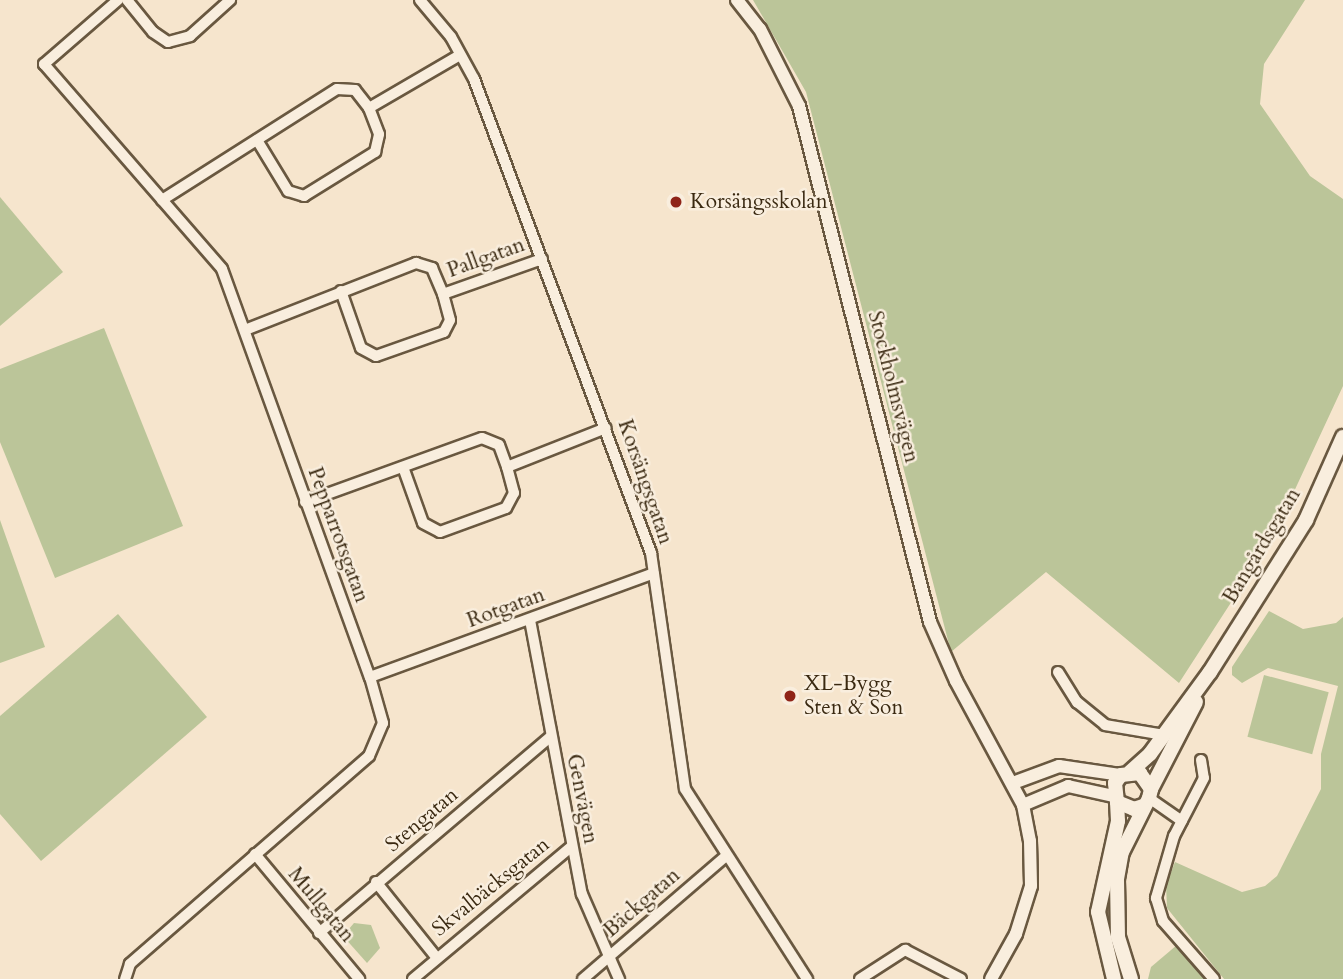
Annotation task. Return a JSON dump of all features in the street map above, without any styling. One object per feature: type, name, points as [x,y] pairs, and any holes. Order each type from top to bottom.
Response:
[{"type":"main road","name":"Bangårdsgatan","points":[[1126,774],[1164,735],[1210,672],[1306,520],[1343,437]]},
{"type":"main road","name":"Bangårdsgatan","points":[[1148,798],[1210,672]]},
{"type":"main road","points":[[1114,979],[1098,912],[1118,821],[1115,799],[1126,774],[1140,773],[1148,798],[1116,878],[1118,937],[1131,979]]},
{"type":"main road","points":[[1115,799],[1134,809],[1148,798]]},
{"type":"street","name":"Pepparrotsgatan","points":[[118,0],[44,64],[214,256],[245,330],[370,677],[383,723],[369,756],[130,964],[125,979]]},
{"type":"street","points":[[127,0],[153,32],[168,42],[190,36],[230,0]]},
{"type":"street","name":"Korsängsgatan","points":[[420,0],[474,79],[606,428],[654,573],[681,778],[726,856],[807,979]]},
{"type":"street","name":"Stockholmsvägen","points":[[737,0],[760,29],[799,106],[930,622],[956,681],[1023,804],[1031,886],[1016,934],[991,979]]},
{"type":"street","points":[[369,108],[460,55]]},
{"type":"street","points":[[162,200],[337,89],[355,90],[369,108],[379,134],[374,152],[304,196],[288,191],[257,140]]},
{"type":"street","name":"Pallgatan","points":[[443,294],[542,259]]},
{"type":"street","name":"Pallgatan","points":[[245,330],[341,291],[416,263],[432,268],[450,320],[444,332],[376,356],[361,348],[341,291]]},
{"type":"street","points":[[507,467],[606,428]]},
{"type":"street","points":[[305,502],[482,438],[499,445],[514,493],[506,508],[440,532],[423,523],[402,467]]},
{"type":"street","name":"Rotgatan","points":[[370,677],[654,573]]},
{"type":"street","name":"Genvägen","points":[[530,620],[550,737],[582,894],[618,979]]},
{"type":"street","points":[[1058,673],[1077,702],[1105,725],[1164,735]]},
{"type":"street","name":"Stengatan","points":[[319,933],[550,737]]},
{"type":"street","points":[[1201,760],[1204,778],[1182,821],[1161,874],[1158,909],[1163,921],[1214,979]]},
{"type":"street","points":[[1013,783],[1059,766],[1126,774]]},
{"type":"street","points":[[1023,804],[1068,786],[1115,799]]},
{"type":"street","points":[[1148,798],[1182,821]]},
{"type":"street","name":"Skvalbäcksgatan","points":[[413,979],[571,846]]},
{"type":"street","name":"Mullgatan","points":[[254,854],[359,979]]},
{"type":"street","name":"Bäckgatan","points":[[583,979],[726,856]]},
{"type":"street","name":"Skvalbäcksgatan","points":[[376,883],[436,957]]},
{"type":"street","points":[[860,979],[905,950],[961,979]]},
{"type":"green space","points":[[753,0],[1305,0],[1264,64],[1260,104],[1310,176],[1343,199],[1343,386],[1272,539],[1179,683],[1046,572],[951,652],[806,92]]},
{"type":"green space","points":[[0,197],[63,272],[0,326]]},
{"type":"green space","points":[[104,328],[183,526],[55,578],[0,442],[0,369]]},
{"type":"green space","points":[[0,520],[45,647],[0,663]]},
{"type":"green space","points":[[1269,611],[1303,629],[1336,623],[1343,617],[1343,979],[1224,979],[1167,908],[1166,885],[1175,862],[1242,892],[1265,886],[1277,876],[1321,789],[1321,754],[1338,686],[1268,668],[1242,683],[1232,675],[1232,667]]},
{"type":"green space","points":[[118,614],[207,717],[41,861],[0,814],[0,716]]},
{"type":"green space","points":[[1264,675],[1329,692],[1312,754],[1247,737]]},
{"type":"green space","points":[[354,923],[371,925],[380,948],[367,963],[343,936]]},
{"type":"green space","points":[[1177,945],[1207,979],[1148,979],[1151,967]]},
{"type":"place","name":"Korsängsskolan","points":[[676,202]]},
{"type":"place","name":"XL-Bygg Sten & Son","points":[[790,696]]}]
